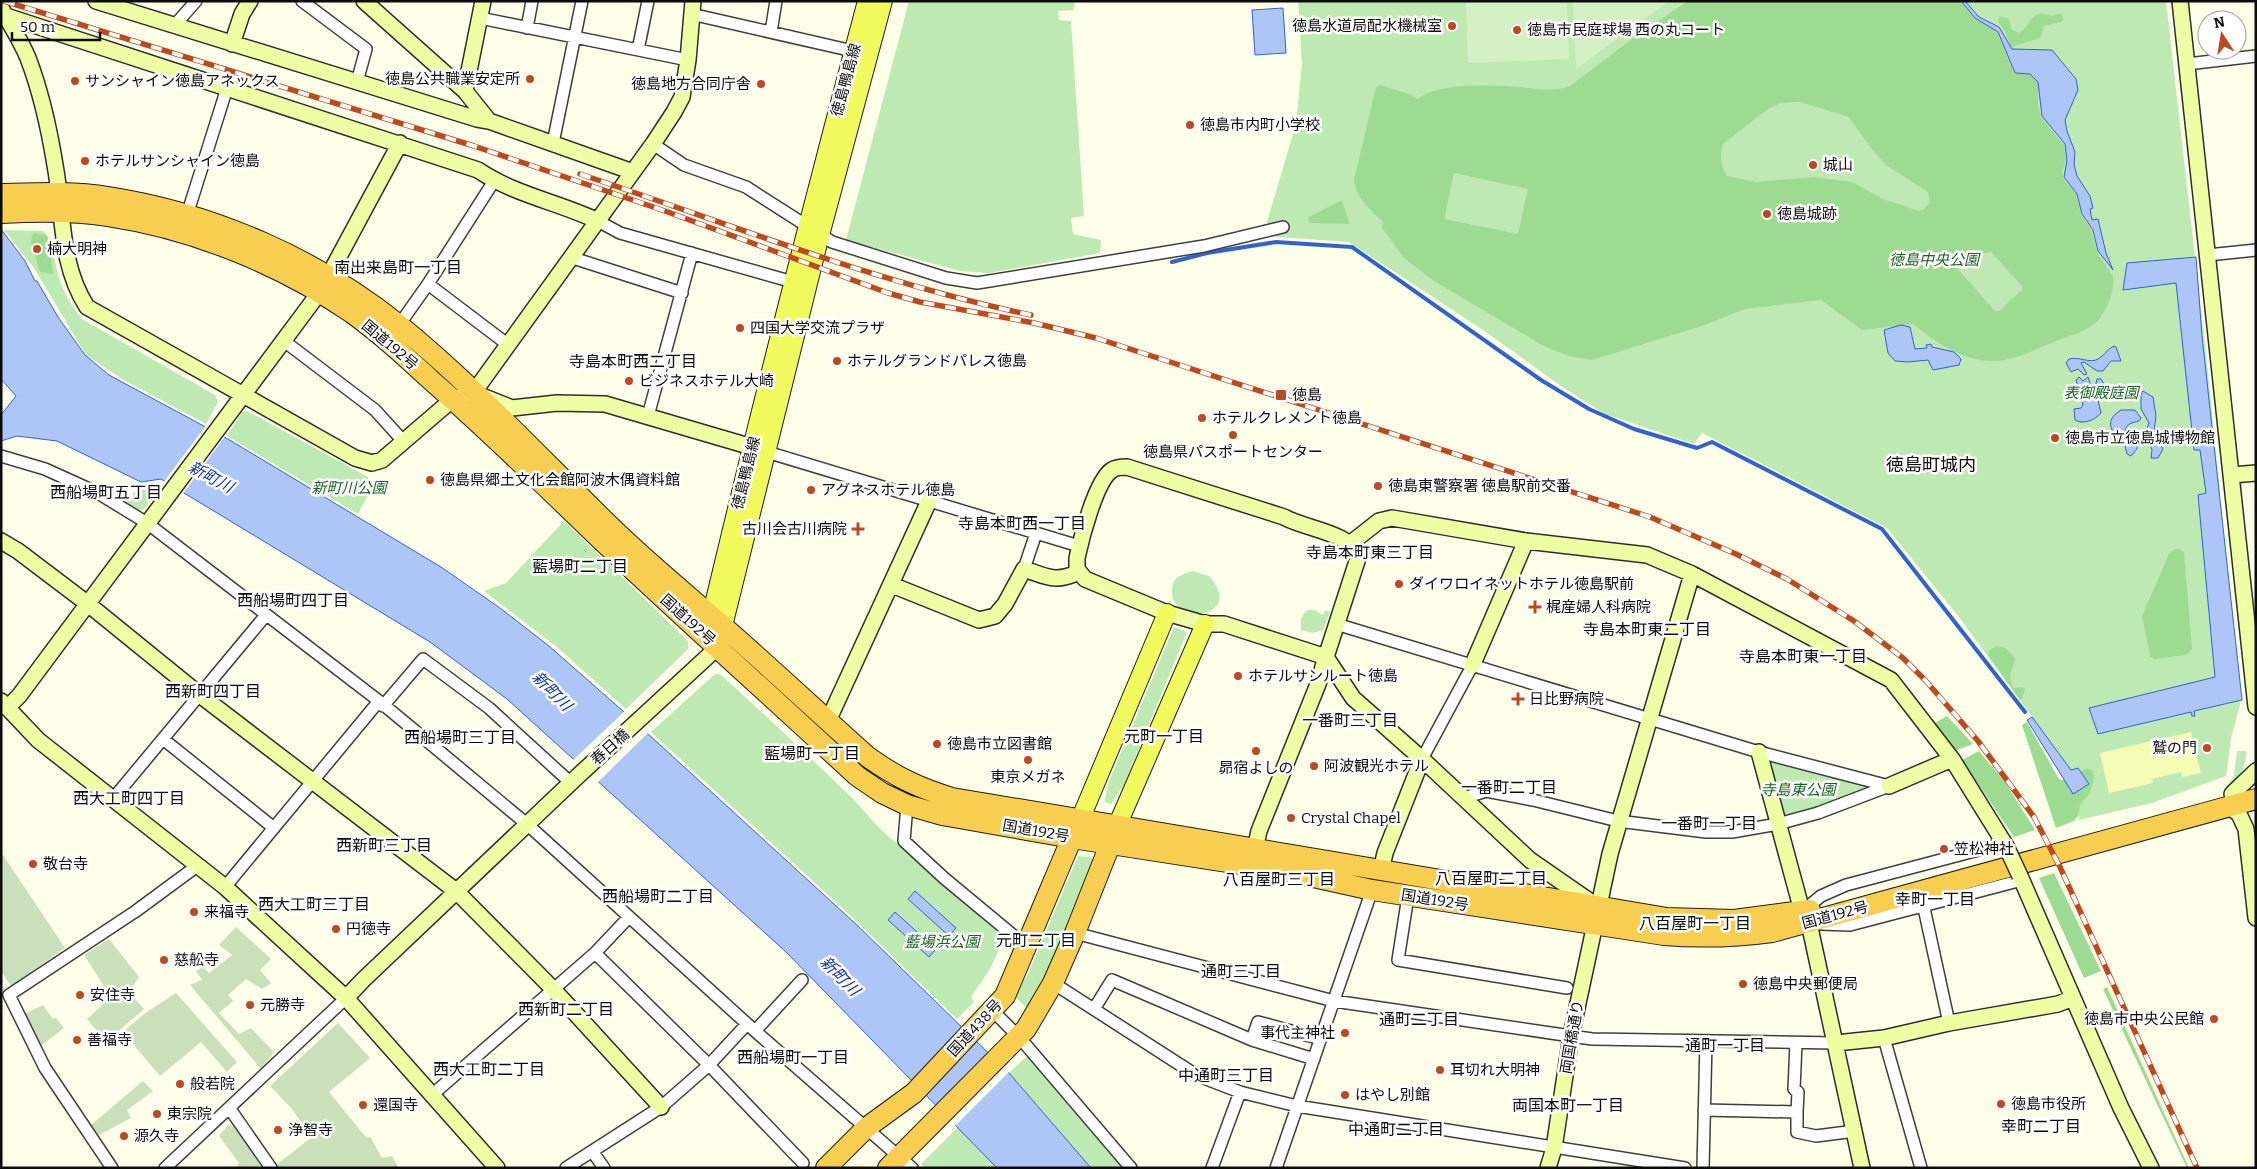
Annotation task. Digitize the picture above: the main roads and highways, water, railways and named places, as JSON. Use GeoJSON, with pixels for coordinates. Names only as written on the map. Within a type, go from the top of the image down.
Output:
{"type":"FeatureCollection","features":[{"type":"Feature","properties":{"kind":"highway","name":"国道192号"},"geometry":{"type":"LineString","coordinates":[[1,194],[59,203],[173,229],[217,244],[283,274],[324,285],[453,399],[639,575],[857,776],[882,793],[907,805],[942,815],[1255,849],[1381,871],[1700,938],[1754,934],[1841,903],[2230,800],[2256,787]]}},
{"type":"Feature","properties":{"kind":"highway","name":"国道192号"},"geometry":{"type":"LineString","coordinates":[[1,213],[107,196],[187,215],[255,239],[324,285],[399,325],[474,392],[614,530],[868,757],[894,776],[923,789],[952,798],[1076,829]]}},
{"type":"Feature","properties":{"kind":"highway","name":"国道192号"},"geometry":{"type":"LineString","coordinates":[[2230,800],[2256,800]]}},
{"type":"Feature","properties":{"kind":"highway","name":"国道438号"},"geometry":{"type":"LineString","coordinates":[[826,1168],[866,1128],[914,1093],[1005,996],[1076,829]]}},
{"type":"Feature","properties":{"kind":"highway","name":"国道192号"},"geometry":{"type":"LineString","coordinates":[[1114,834],[1372,890],[1408,896],[1597,916]]}},
{"type":"Feature","properties":{"kind":"highway"},"geometry":{"type":"LineString","coordinates":[[900,1164],[935,1122],[1013,1045],[1053,982],[1075,933],[1114,834]]}},
{"type":"Feature","properties":{"kind":"main road","name":"徳島鴨島線"},"geometry":{"type":"LineString","coordinates":[[760,450],[779,396],[813,230],[866,1]]}},
{"type":"Feature","properties":{"kind":"main road","name":"徳島鴨島線"},"geometry":{"type":"LineString","coordinates":[[718,647],[716,622],[760,450],[793,282],[813,230],[883,1]]}},
{"type":"Feature","properties":{"kind":"main road"},"geometry":{"type":"LineString","coordinates":[[1076,829],[1167,613]]}},
{"type":"Feature","properties":{"kind":"main road"},"geometry":{"type":"LineString","coordinates":[[1114,834],[1205,624]]}},
{"type":"Feature","properties":{"kind":"water"},"geometry":{"type":"Polygon","coordinates":[[[1961,1],[1965,1],[1979,17],[1999,27],[2012,49],[2052,50],[2076,79],[2078,90],[2065,120],[2067,131],[2075,152],[2074,164],[2077,176],[2090,196],[2093,208],[2090,209],[2092,220],[2098,219],[2106,253],[2113,270],[2098,251],[2093,230],[2082,214],[2077,194],[2064,177],[2067,160],[2065,144],[2042,116],[2038,82],[2030,74],[2015,73],[1998,32],[1975,18],[1961,1]]]}},
{"type":"Feature","properties":{"kind":"water"},"geometry":{"type":"Polygon","coordinates":[[[1283,8],[1286,53],[1255,55],[1252,10],[1283,8]]]}},
{"type":"Feature","properties":{"kind":"water","name":"新町川"},"geometry":{"type":"Polygon","coordinates":[[[1,229],[25,261],[35,281],[37,281],[58,317],[85,355],[109,375],[228,439],[441,567],[500,608],[549,646],[623,711],[858,926],[1009,1073],[1091,1168],[997,1168],[786,952],[507,699],[430,642],[161,479],[141,482],[57,441],[17,436],[1,441],[1,415],[16,396],[1,379],[1,229]]]}},
{"type":"Feature","properties":{"kind":"water"},"geometry":{"type":"Polygon","coordinates":[[[2196,257],[2202,336],[2242,700],[2194,711],[2195,716],[2192,716],[2191,712],[2098,734],[2089,708],[2215,677],[2198,495],[2206,493],[2200,450],[2194,450],[2176,283],[2123,290],[2127,263],[2196,257]]]}},
{"type":"Feature","properties":{"kind":"water"},"geometry":{"type":"Polygon","coordinates":[[[1901,325],[1910,327],[1915,349],[1927,348],[1926,345],[1931,344],[1932,347],[1954,352],[1961,359],[1959,365],[1933,370],[1928,360],[1895,361],[1888,353],[1884,330],[1901,325]]]}},
{"type":"Feature","properties":{"kind":"water"},"geometry":{"type":"Polygon","coordinates":[[[2114,346],[2121,361],[2111,361],[2103,371],[2097,371],[2084,362],[2081,363],[2087,374],[2084,375],[2078,369],[2071,372],[2066,363],[2069,359],[2073,358],[2095,360],[2114,346]]]}},
{"type":"Feature","properties":{"kind":"water"},"geometry":{"type":"Polygon","coordinates":[[[2079,377],[2083,381],[2088,377],[2092,390],[2095,388],[2097,379],[2101,379],[2104,384],[2097,396],[2101,413],[2096,418],[2082,422],[2075,420],[2074,409],[2081,408],[2083,405],[2076,380],[2079,377]]]}},
{"type":"Feature","properties":{"kind":"water"},"geometry":{"type":"Polygon","coordinates":[[[2143,391],[2153,397],[2156,416],[2154,431],[2163,449],[2158,458],[2151,458],[2152,450],[2150,444],[2141,444],[2149,423],[2141,409],[2141,394],[2143,391]]]}},
{"type":"Feature","properties":{"kind":"water"},"geometry":{"type":"Polygon","coordinates":[[[2121,410],[2135,410],[2141,418],[2139,421],[2128,425],[2125,431],[2128,435],[2137,433],[2138,435],[2137,449],[2131,456],[2127,454],[2124,442],[2111,427],[2112,418],[2121,410]]]}},
{"type":"Feature","properties":{"kind":"water"},"geometry":{"type":"Polygon","coordinates":[[[2032,717],[2071,770],[2078,768],[2089,784],[2073,794],[2027,720],[2032,717]]]}},
{"type":"Feature","properties":{"kind":"water"},"geometry":{"type":"Polygon","coordinates":[[[915,891],[956,928],[949,936],[908,899],[915,891]]]}},
{"type":"Feature","properties":{"kind":"water"},"geometry":{"type":"Polygon","coordinates":[[[895,912],[936,949],[929,957],[888,920],[895,912]]]}},
{"type":"Feature","properties":{"kind":"waterway"},"geometry":{"type":"LineString","coordinates":[[1172,262],[1207,253],[1276,242],[1352,247],[1541,380],[1589,409],[1634,429],[1697,448],[1712,442],[1882,529],[2025,712]]}},
{"type":"Feature","properties":{"kind":"railway"},"geometry":{"type":"LineString","coordinates":[[4,1],[474,146],[665,211],[888,293],[920,302],[1034,323],[1096,338],[1650,517],[1736,554],[1787,579],[1854,621],[1903,658],[1925,680],[1978,741],[2034,817],[2060,867],[2197,1168]]}},
{"type":"Feature","properties":{"kind":"railway"},"geometry":{"type":"LineString","coordinates":[[580,174],[860,270],[973,302],[1031,315]]}},
{"type":"Feature","properties":{"kind":"place","name":"徳島水道局配水機械室"},"geometry":{"type":"Point","coordinates":[1452,26]}},
{"type":"Feature","properties":{"kind":"place","name":"徳島市民庭球場 西の丸コート"},"geometry":{"type":"Point","coordinates":[1517,30]}},
{"type":"Feature","properties":{"kind":"place","name":"徳島公共職業安定所"},"geometry":{"type":"Point","coordinates":[530,79]}},
{"type":"Feature","properties":{"kind":"place","name":"サンシャイン徳島アネックス"},"geometry":{"type":"Point","coordinates":[75,81]}},
{"type":"Feature","properties":{"kind":"place","name":"徳島地方合同庁舎"},"geometry":{"type":"Point","coordinates":[761,84]}},
{"type":"Feature","properties":{"kind":"place","name":"徳島市内町小学校"},"geometry":{"type":"Point","coordinates":[1190,125]}},
{"type":"Feature","properties":{"kind":"place","name":"ホテルサンシャイン徳島"},"geometry":{"type":"Point","coordinates":[85,161]}},
{"type":"Feature","properties":{"kind":"place","name":"城山"},"geometry":{"type":"Point","coordinates":[1813,165]}},
{"type":"Feature","properties":{"kind":"place","name":"徳島城跡"},"geometry":{"type":"Point","coordinates":[1767,214]}},
{"type":"Feature","properties":{"kind":"place","name":"楠大明神"},"geometry":{"type":"Point","coordinates":[37,249]}},
{"type":"Feature","properties":{"kind":"place","name":"四国大学交流プラザ"},"geometry":{"type":"Point","coordinates":[740,328]}},
{"type":"Feature","properties":{"kind":"place","name":"ホテルグランドパレス徳島"},"geometry":{"type":"Point","coordinates":[837,361]}},
{"type":"Feature","properties":{"kind":"place","name":"ビジネスホテル大崎"},"geometry":{"type":"Point","coordinates":[629,381]}},
{"type":"Feature","properties":{"kind":"place","name":"徳島"},"geometry":{"type":"Point","coordinates":[1281,395]}},
{"type":"Feature","properties":{"kind":"place","name":"ホテルクレメント徳島"},"geometry":{"type":"Point","coordinates":[1202,418]}},
{"type":"Feature","properties":{"kind":"place","name":"徳島県パスポートセンター"},"geometry":{"type":"Point","coordinates":[1233,435]}},
{"type":"Feature","properties":{"kind":"place","name":"徳島市立徳島城博物館"},"geometry":{"type":"Point","coordinates":[2055,438]}},
{"type":"Feature","properties":{"kind":"place","name":"徳島県郷土文化会館阿波木偶資料館"},"geometry":{"type":"Point","coordinates":[430,480]}},
{"type":"Feature","properties":{"kind":"place","name":"徳島東警察署 徳島駅前交番"},"geometry":{"type":"Point","coordinates":[1378,486]}},
{"type":"Feature","properties":{"kind":"place","name":"アグネスホテル徳島"},"geometry":{"type":"Point","coordinates":[811,490]}},
{"type":"Feature","properties":{"kind":"place","name":"古川会古川病院"},"geometry":{"type":"Point","coordinates":[858,529]}},
{"type":"Feature","properties":{"kind":"place","name":"ダイワロイネットホテル徳島駅前"},"geometry":{"type":"Point","coordinates":[1399,584]}},
{"type":"Feature","properties":{"kind":"place","name":"梶産婦人科病院"},"geometry":{"type":"Point","coordinates":[1535,607]}},
{"type":"Feature","properties":{"kind":"place","name":"ホテルサンルート徳島"},"geometry":{"type":"Point","coordinates":[1238,676]}},
{"type":"Feature","properties":{"kind":"place","name":"日比野病院"},"geometry":{"type":"Point","coordinates":[1518,699]}},
{"type":"Feature","properties":{"kind":"place","name":"徳島市立図書館"},"geometry":{"type":"Point","coordinates":[937,744]}},
{"type":"Feature","properties":{"kind":"place","name":"鷲の門"},"geometry":{"type":"Point","coordinates":[2207,748]}},
{"type":"Feature","properties":{"kind":"place","name":"昴宿よしの"},"geometry":{"type":"Point","coordinates":[1256,751]}},
{"type":"Feature","properties":{"kind":"place","name":"東京メガネ"},"geometry":{"type":"Point","coordinates":[1028,760]}},
{"type":"Feature","properties":{"kind":"place","name":"阿波観光ホテル"},"geometry":{"type":"Point","coordinates":[1314,766]}},
{"type":"Feature","properties":{"kind":"place","name":"Crystal Chapel"},"geometry":{"type":"Point","coordinates":[1291,818]}},
{"type":"Feature","properties":{"kind":"place","name":"笠松神社"},"geometry":{"type":"Point","coordinates":[1944,849]}},
{"type":"Feature","properties":{"kind":"place","name":"敬台寺"},"geometry":{"type":"Point","coordinates":[33,864]}},
{"type":"Feature","properties":{"kind":"place","name":"来福寺"},"geometry":{"type":"Point","coordinates":[194,912]}},
{"type":"Feature","properties":{"kind":"place","name":"円徳寺"},"geometry":{"type":"Point","coordinates":[336,929]}},
{"type":"Feature","properties":{"kind":"place","name":"慈舩寺"},"geometry":{"type":"Point","coordinates":[164,960]}},
{"type":"Feature","properties":{"kind":"place","name":"徳島中央郵便局"},"geometry":{"type":"Point","coordinates":[1743,984]}},
{"type":"Feature","properties":{"kind":"place","name":"安住寺"},"geometry":{"type":"Point","coordinates":[80,995]}},
{"type":"Feature","properties":{"kind":"place","name":"元勝寺"},"geometry":{"type":"Point","coordinates":[250,1005]}},
{"type":"Feature","properties":{"kind":"place","name":"徳島市中央公民館"},"geometry":{"type":"Point","coordinates":[2214,1019]}},
{"type":"Feature","properties":{"kind":"place","name":"事代主神社"},"geometry":{"type":"Point","coordinates":[1345,1033]}},
{"type":"Feature","properties":{"kind":"place","name":"善福寺"},"geometry":{"type":"Point","coordinates":[77,1040]}},
{"type":"Feature","properties":{"kind":"place","name":"耳切れ大明神"},"geometry":{"type":"Point","coordinates":[1440,1070]}},
{"type":"Feature","properties":{"kind":"place","name":"般若院"},"geometry":{"type":"Point","coordinates":[180,1084]}},
{"type":"Feature","properties":{"kind":"place","name":"はやし別館"},"geometry":{"type":"Point","coordinates":[1345,1095]}},
{"type":"Feature","properties":{"kind":"place","name":"徳島市役所"},"geometry":{"type":"Point","coordinates":[2001,1104]}},
{"type":"Feature","properties":{"kind":"place","name":"還国寺"},"geometry":{"type":"Point","coordinates":[363,1105]}},
{"type":"Feature","properties":{"kind":"place","name":"東宗院"},"geometry":{"type":"Point","coordinates":[157,1114]}},
{"type":"Feature","properties":{"kind":"place","name":"浄智寺"},"geometry":{"type":"Point","coordinates":[278,1130]}},
{"type":"Feature","properties":{"kind":"place","name":"源久寺"},"geometry":{"type":"Point","coordinates":[124,1136]}},
{"type":"Feature","properties":{"kind":"district","name":"南出来島町一丁目"},"geometry":{"type":"Point","coordinates":[398,267]}},
{"type":"Feature","properties":{"kind":"district","name":"寺島本町西二丁目"},"geometry":{"type":"Point","coordinates":[633,361]}},
{"type":"Feature","properties":{"kind":"district","name":"徳島町城内"},"geometry":{"type":"Point","coordinates":[1931,465]}},
{"type":"Feature","properties":{"kind":"district","name":"西船場町五丁目"},"geometry":{"type":"Point","coordinates":[106,492]}},
{"type":"Feature","properties":{"kind":"district","name":"寺島本町西一丁目"},"geometry":{"type":"Point","coordinates":[1022,523]}},
{"type":"Feature","properties":{"kind":"district","name":"寺島本町東三丁目"},"geometry":{"type":"Point","coordinates":[1370,552]}},
{"type":"Feature","properties":{"kind":"district","name":"藍場町二丁目"},"geometry":{"type":"Point","coordinates":[580,566]}},
{"type":"Feature","properties":{"kind":"district","name":"西船場町四丁目"},"geometry":{"type":"Point","coordinates":[293,600]}},
{"type":"Feature","properties":{"kind":"district","name":"寺島本町東二丁目"},"geometry":{"type":"Point","coordinates":[1647,629]}},
{"type":"Feature","properties":{"kind":"district","name":"寺島本町東一丁目"},"geometry":{"type":"Point","coordinates":[1803,656]}},
{"type":"Feature","properties":{"kind":"district","name":"西新町四丁目"},"geometry":{"type":"Point","coordinates":[213,691]}},
{"type":"Feature","properties":{"kind":"district","name":"一番町三丁目"},"geometry":{"type":"Point","coordinates":[1350,720]}},
{"type":"Feature","properties":{"kind":"district","name":"元町一丁目"},"geometry":{"type":"Point","coordinates":[1164,736]}},
{"type":"Feature","properties":{"kind":"district","name":"西船場町三丁目"},"geometry":{"type":"Point","coordinates":[460,737]}},
{"type":"Feature","properties":{"kind":"district","name":"藍場町一丁目"},"geometry":{"type":"Point","coordinates":[812,753]}},
{"type":"Feature","properties":{"kind":"district","name":"一番町二丁目"},"geometry":{"type":"Point","coordinates":[1509,787]}},
{"type":"Feature","properties":{"kind":"district","name":"西大工町四丁目"},"geometry":{"type":"Point","coordinates":[129,798]}},
{"type":"Feature","properties":{"kind":"district","name":"一番町一丁目"},"geometry":{"type":"Point","coordinates":[1709,823]}},
{"type":"Feature","properties":{"kind":"district","name":"西新町三丁目"},"geometry":{"type":"Point","coordinates":[384,845]}},
{"type":"Feature","properties":{"kind":"district","name":"八百屋町二丁目"},"geometry":{"type":"Point","coordinates":[1491,878]}},
{"type":"Feature","properties":{"kind":"district","name":"八百屋町三丁目"},"geometry":{"type":"Point","coordinates":[1279,879]}},
{"type":"Feature","properties":{"kind":"district","name":"西船場町二丁目"},"geometry":{"type":"Point","coordinates":[658,896]}},
{"type":"Feature","properties":{"kind":"district","name":"幸町一丁目"},"geometry":{"type":"Point","coordinates":[1935,899]}},
{"type":"Feature","properties":{"kind":"district","name":"西大工町三丁目"},"geometry":{"type":"Point","coordinates":[314,904]}},
{"type":"Feature","properties":{"kind":"district","name":"八百屋町一丁目"},"geometry":{"type":"Point","coordinates":[1695,923]}},
{"type":"Feature","properties":{"kind":"district","name":"元町二丁目"},"geometry":{"type":"Point","coordinates":[1036,940]}},
{"type":"Feature","properties":{"kind":"district","name":"通町三丁目"},"geometry":{"type":"Point","coordinates":[1241,971]}},
{"type":"Feature","properties":{"kind":"district","name":"西新町二丁目"},"geometry":{"type":"Point","coordinates":[566,1009]}},
{"type":"Feature","properties":{"kind":"district","name":"通町二丁目"},"geometry":{"type":"Point","coordinates":[1419,1019]}},
{"type":"Feature","properties":{"kind":"district","name":"通町一丁目"},"geometry":{"type":"Point","coordinates":[1725,1045]}},
{"type":"Feature","properties":{"kind":"district","name":"西船場町一丁目"},"geometry":{"type":"Point","coordinates":[793,1057]}},
{"type":"Feature","properties":{"kind":"district","name":"西大工町二丁目"},"geometry":{"type":"Point","coordinates":[489,1069]}},
{"type":"Feature","properties":{"kind":"district","name":"中通町三丁目"},"geometry":{"type":"Point","coordinates":[1226,1075]}},
{"type":"Feature","properties":{"kind":"district","name":"両国本町一丁目"},"geometry":{"type":"Point","coordinates":[1568,1105]}},
{"type":"Feature","properties":{"kind":"district","name":"幸町二丁目"},"geometry":{"type":"Point","coordinates":[2041,1126]}},
{"type":"Feature","properties":{"kind":"district","name":"中通町二丁目"},"geometry":{"type":"Point","coordinates":[1396,1129]}},
{"type":"Feature","properties":{"kind":"park label","name":"徳島中央公園"},"geometry":{"type":"Point","coordinates":[1934,260]}},
{"type":"Feature","properties":{"kind":"park label","name":"表御殿庭園"},"geometry":{"type":"Point","coordinates":[2101,393]}},
{"type":"Feature","properties":{"kind":"park label","name":"新町川公園"},"geometry":{"type":"Point","coordinates":[349,488]}},
{"type":"Feature","properties":{"kind":"park label","name":"寺島東公園"},"geometry":{"type":"Point","coordinates":[1798,790]}},
{"type":"Feature","properties":{"kind":"park label","name":"藍場浜公園"},"geometry":{"type":"Point","coordinates":[942,942]}}]}
